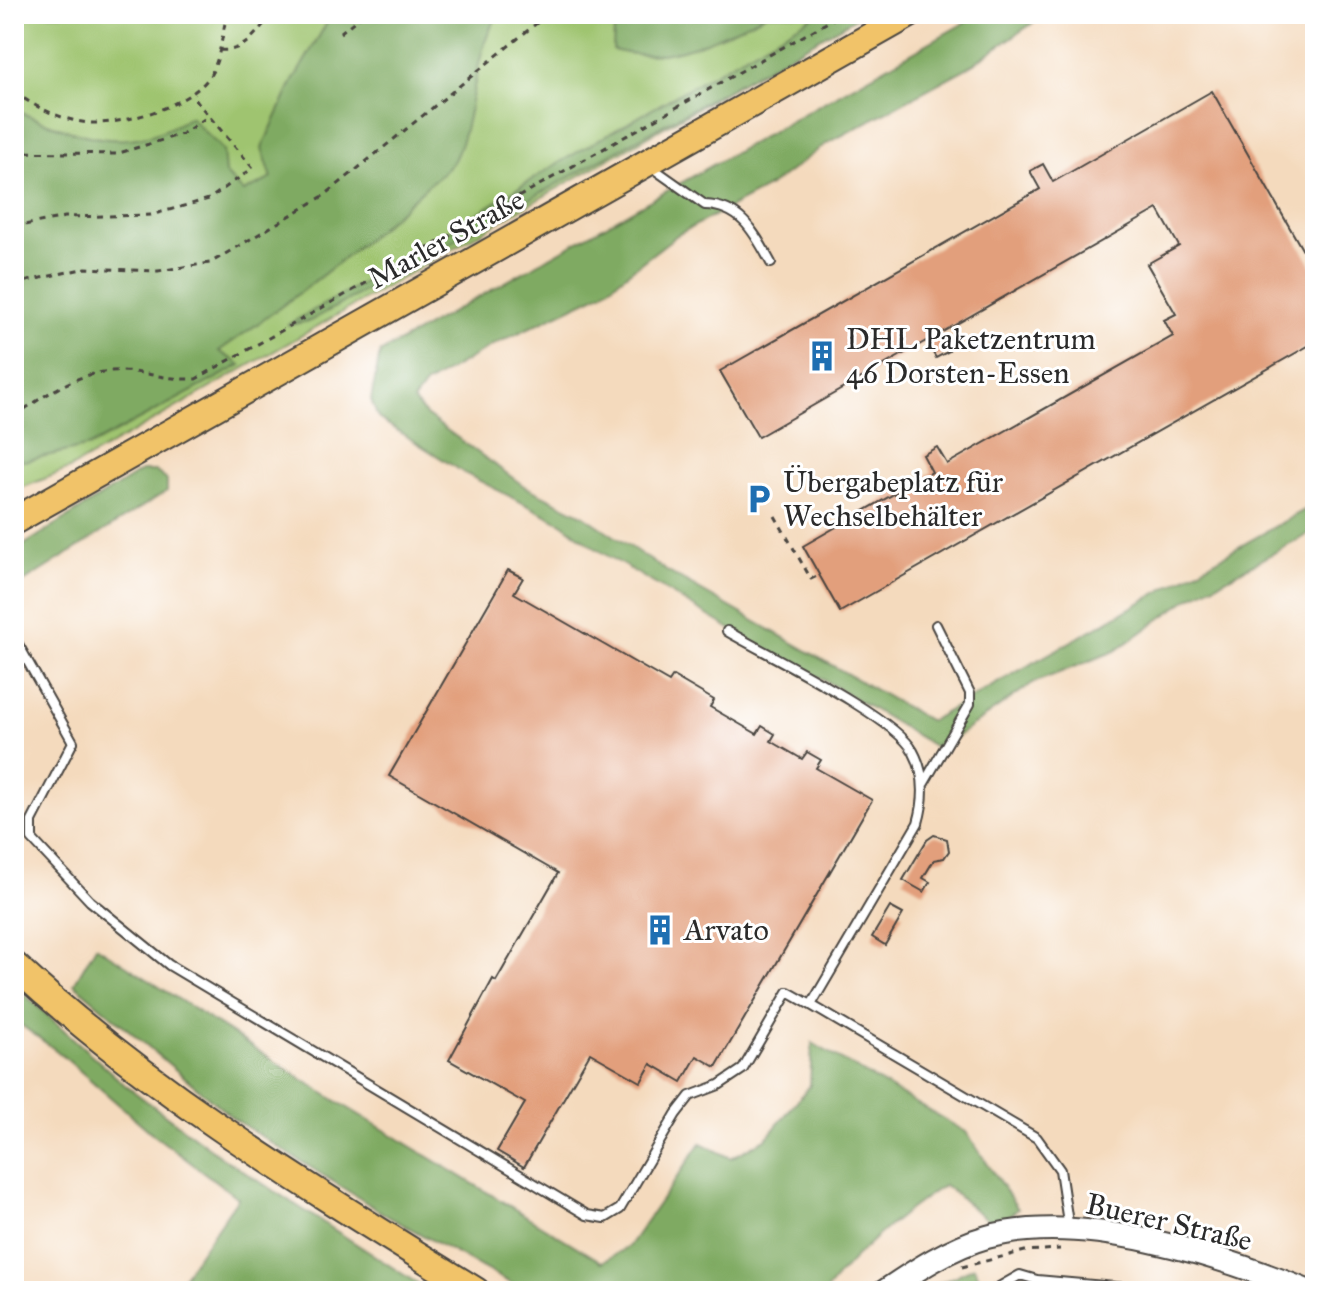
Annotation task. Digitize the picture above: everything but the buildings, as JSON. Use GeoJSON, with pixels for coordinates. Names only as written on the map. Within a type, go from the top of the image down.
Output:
{"type":"FeatureCollection","features":[{"type":"Feature","properties":{"kind":"main road","name":"Marler Straße"},"geometry":{"type":"LineString","coordinates":[[14,521],[910,14]]}},
{"type":"Feature","properties":{"kind":"main road"},"geometry":{"type":"LineString","coordinates":[[14,508],[56,496]]}},
{"type":"Feature","properties":{"kind":"main road"},"geometry":{"type":"LineString","coordinates":[[14,965],[138,1072],[235,1141],[476,1291]]}},
{"type":"Feature","properties":{"kind":"street","name":"Buerer Straße"},"geometry":{"type":"LineString","coordinates":[[885,1291],[937,1259],[986,1238],[1066,1239],[1185,1252],[1307,1291]]}},
{"type":"Feature","properties":{"kind":"lane"},"geometry":{"type":"LineString","coordinates":[[646,163],[664,179],[705,205],[715,205],[743,217],[771,263]]}},
{"type":"Feature","properties":{"kind":"lane"},"geometry":{"type":"LineString","coordinates":[[924,783],[970,704],[970,693],[936,625]]}},
{"type":"Feature","properties":{"kind":"lane"},"geometry":{"type":"LineString","coordinates":[[727,631],[892,727],[913,751],[924,783],[924,800],[918,823],[811,1005]]}},
{"type":"Feature","properties":{"kind":"lane"},"geometry":{"type":"LineString","coordinates":[[14,637],[73,742],[32,821],[32,839],[90,901],[169,965],[587,1215],[605,1218],[620,1209],[676,1114],[690,1096],[719,1085],[743,1069],[788,992],[1037,1138],[1060,1170],[1066,1239]]}},
{"type":"Feature","properties":{"kind":"lane"},"geometry":{"type":"LineString","coordinates":[[992,1291],[1020,1275],[1037,1280],[1160,1291]]}},
{"type":"Feature","properties":{"kind":"path"},"geometry":{"type":"LineString","coordinates":[[14,92],[36,107],[84,123],[132,117],[192,96],[210,75],[227,14]]}},
{"type":"Feature","properties":{"kind":"path"},"geometry":{"type":"LineString","coordinates":[[219,50],[233,51],[250,40],[273,14]]}},
{"type":"Feature","properties":{"kind":"path"},"geometry":{"type":"LineString","coordinates":[[340,33],[363,14]]}},
{"type":"Feature","properties":{"kind":"path"},"geometry":{"type":"LineString","coordinates":[[14,284],[86,268],[158,271],[210,263],[325,195],[548,14]]}},
{"type":"Feature","properties":{"kind":"path"},"geometry":{"type":"LineString","coordinates":[[14,416],[67,382],[103,370],[174,380],[196,379],[842,14]]}},
{"type":"Feature","properties":{"kind":"path"},"geometry":{"type":"LineString","coordinates":[[14,227],[65,217],[151,215],[209,199],[253,168],[192,96]]}},
{"type":"Feature","properties":{"kind":"path"},"geometry":{"type":"LineString","coordinates":[[14,152],[116,154],[182,134],[209,116]]}},
{"type":"Feature","properties":{"kind":"path"},"geometry":{"type":"LineString","coordinates":[[775,516],[811,579],[819,575]]}},
{"type":"Feature","properties":{"kind":"path"},"geometry":{"type":"LineString","coordinates":[[958,1268],[1066,1239]]}},
{"type":"Feature","properties":{"kind":"green space"},"geometry":{"type":"Polygon","coordinates":[[[14,14],[861,14],[69,469],[14,491],[14,14]]]}},
{"type":"Feature","properties":{"kind":"green space"},"geometry":{"type":"Polygon","coordinates":[[[332,14],[500,14],[485,42],[467,123],[453,162],[351,252],[219,351],[241,365],[90,446],[24,461],[14,457],[14,110],[81,134],[123,139],[144,137],[190,117],[223,150],[225,173],[244,192],[272,178],[262,148],[293,81],[332,14]]]}},
{"type":"Feature","properties":{"kind":"green space"},"geometry":{"type":"Polygon","coordinates":[[[623,14],[767,14],[692,47],[674,52],[634,54],[613,50],[614,29],[623,14]]]}},
{"type":"Feature","properties":{"kind":"green space"},"geometry":{"type":"Polygon","coordinates":[[[817,14],[863,14],[310,321],[287,325],[396,264],[555,165],[817,14]]]}},
{"type":"Feature","properties":{"kind":"green space"},"geometry":{"type":"Polygon","coordinates":[[[980,14],[1046,14],[967,68],[826,144],[770,186],[677,235],[602,293],[491,346],[425,385],[413,401],[426,415],[524,486],[583,515],[665,570],[930,721],[1315,504],[1315,531],[1188,599],[1115,651],[1033,683],[939,749],[598,550],[562,523],[464,473],[378,418],[371,400],[380,353],[980,14]]]}},
{"type":"Feature","properties":{"kind":"green space"},"geometry":{"type":"Polygon","coordinates":[[[141,471],[155,471],[167,480],[167,491],[14,588],[14,554],[19,548],[141,471]]]}},
{"type":"Feature","properties":{"kind":"green space"},"geometry":{"type":"Polygon","coordinates":[[[96,946],[330,1097],[602,1262],[628,1247],[701,1143],[731,1158],[766,1139],[810,1085],[812,1043],[966,1132],[1018,1209],[995,1226],[944,1185],[880,1233],[826,1291],[525,1291],[389,1217],[234,1119],[74,984],[96,946]]]}},
{"type":"Feature","properties":{"kind":"green space"},"geometry":{"type":"Polygon","coordinates":[[[14,985],[125,1085],[223,1158],[429,1291],[173,1291],[238,1198],[154,1135],[57,1051],[14,1020],[14,985]]]}},
{"type":"Feature","properties":{"kind":"green space"},"geometry":{"type":"Polygon","coordinates":[[[974,1267],[980,1279],[951,1291],[924,1291],[974,1267]]]}},
{"type":"Feature","properties":{"kind":"place","name":"DHL Paketzentrum 46 Dorsten-Essen"},"geometry":{"type":"Point","coordinates":[822,356]}},
{"type":"Feature","properties":{"kind":"place","name":"Übergabeplatz für Wechselbehälter"},"geometry":{"type":"Point","coordinates":[759,499]}},
{"type":"Feature","properties":{"kind":"place","name":"Arvato"},"geometry":{"type":"Point","coordinates":[660,930]}}]}
